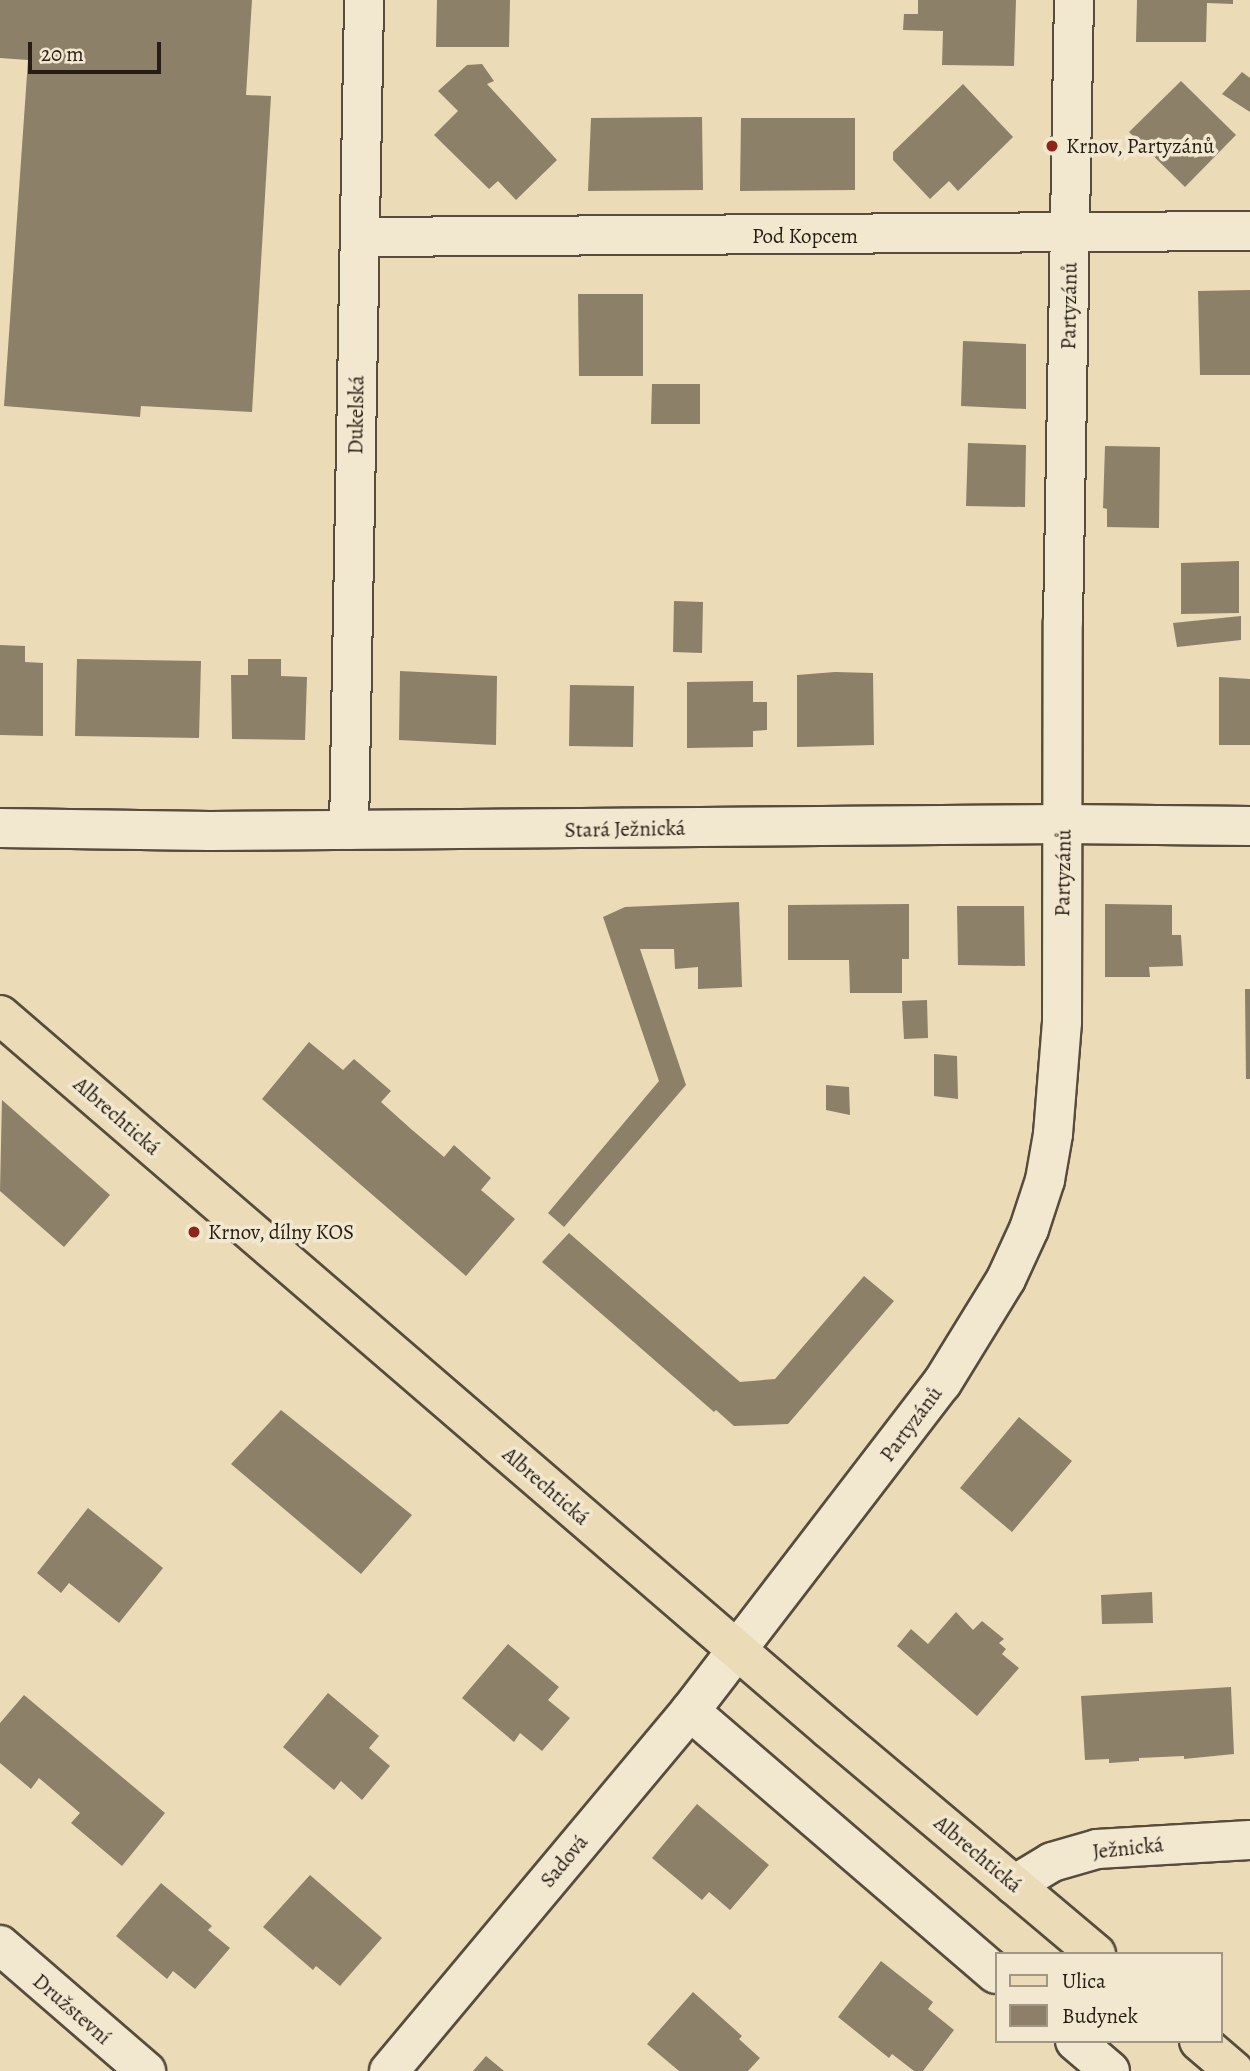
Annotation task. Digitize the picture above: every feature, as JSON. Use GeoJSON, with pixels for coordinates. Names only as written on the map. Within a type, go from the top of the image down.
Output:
{"type":"FeatureCollection","features":[{"type":"Feature","properties":{"kind":"main road","name":"Albrechtická"},"geometry":{"type":"LineString","coordinates":[[0,1015],[1094,1952]]}},
{"type":"Feature","properties":{"kind":"main road"},"geometry":{"type":"LineString","coordinates":[[1201,2043],[1234,2071]]}},
{"type":"Feature","properties":{"kind":"street","name":"Dukelská"},"geometry":{"type":"LineString","coordinates":[[349,830],[363,0]]}},
{"type":"Feature","properties":{"kind":"street","name":"Partyzánů"},"geometry":{"type":"LineString","coordinates":[[738,1650],[943,1383],[1006,1279],[1029,1229],[1045,1180],[1059,1075],[1064,824],[1063,621],[1074,0]]}},
{"type":"Feature","properties":{"kind":"street","name":"Pod Kopcem"},"geometry":{"type":"LineString","coordinates":[[360,237],[1250,232]]}},
{"type":"Feature","properties":{"kind":"street","name":"Stará Ježnická"},"geometry":{"type":"LineString","coordinates":[[0,828],[349,830],[1064,824],[1250,826]]}},
{"type":"Feature","properties":{"kind":"street","name":"Sadová"},"geometry":{"type":"LineString","coordinates":[[389,2071],[738,1650]]}},
{"type":"Feature","properties":{"kind":"street"},"geometry":{"type":"LineString","coordinates":[[690,1711],[995,1972]]}},
{"type":"Feature","properties":{"kind":"street","name":"Ježnická"},"geometry":{"type":"LineString","coordinates":[[1014,1885],[1052,1862],[1097,1849],[1142,1844],[1250,1840]]}},
{"type":"Feature","properties":{"kind":"street","name":"Družstevní"},"geometry":{"type":"LineString","coordinates":[[0,1945],[146,2071]]}},
{"type":"Feature","properties":{"kind":"street"},"geometry":{"type":"LineString","coordinates":[[1077,2043],[1110,2071]]}},
{"type":"Feature","properties":{"kind":"building"},"geometry":{"type":"Polygon","coordinates":[[[0,0],[252,0],[246,95],[271,96],[252,412],[141,406],[140,417],[4,406],[28,60],[0,58],[0,0]]]}},
{"type":"Feature","properties":{"kind":"building"},"geometry":{"type":"Polygon","coordinates":[[[437,0],[510,0],[509,47],[436,47],[437,0]]]}},
{"type":"Feature","properties":{"kind":"building"},"geometry":{"type":"Polygon","coordinates":[[[918,0],[1016,0],[1014,66],[942,65],[943,31],[903,30],[904,14],[918,14],[918,0]]]}},
{"type":"Feature","properties":{"kind":"building"},"geometry":{"type":"Polygon","coordinates":[[[1137,0],[1233,0],[1233,4],[1207,3],[1206,42],[1136,42],[1137,0]]]}},
{"type":"Feature","properties":{"kind":"building"},"geometry":{"type":"Polygon","coordinates":[[[482,64],[494,81],[487,84],[557,160],[516,200],[498,181],[489,189],[434,135],[458,111],[438,91],[467,65],[482,64]]]}},
{"type":"Feature","properties":{"kind":"building"},"geometry":{"type":"Polygon","coordinates":[[[1242,72],[1250,78],[1250,112],[1222,94],[1242,72]]]}},
{"type":"Feature","properties":{"kind":"building"},"geometry":{"type":"Polygon","coordinates":[[[1181,81],[1236,135],[1185,187],[1129,132],[1181,81]]]}},
{"type":"Feature","properties":{"kind":"building"},"geometry":{"type":"Polygon","coordinates":[[[963,84],[1013,137],[958,191],[949,181],[930,199],[893,160],[893,152],[963,84]]]}},
{"type":"Feature","properties":{"kind":"building"},"geometry":{"type":"Polygon","coordinates":[[[702,117],[703,190],[588,191],[591,118],[702,117]]]}},
{"type":"Feature","properties":{"kind":"building"},"geometry":{"type":"Polygon","coordinates":[[[741,118],[855,118],[855,190],[740,191],[741,118]]]}},
{"type":"Feature","properties":{"kind":"building"},"geometry":{"type":"Polygon","coordinates":[[[1250,290],[1250,375],[1200,375],[1198,291],[1250,290]]]}},
{"type":"Feature","properties":{"kind":"building"},"geometry":{"type":"Polygon","coordinates":[[[578,294],[643,294],[643,376],[579,376],[578,294]]]}},
{"type":"Feature","properties":{"kind":"building"},"geometry":{"type":"Polygon","coordinates":[[[963,341],[1026,344],[1026,409],[961,406],[963,341]]]}},
{"type":"Feature","properties":{"kind":"building"},"geometry":{"type":"Polygon","coordinates":[[[652,384],[700,384],[700,424],[651,424],[652,384]]]}},
{"type":"Feature","properties":{"kind":"building"},"geometry":{"type":"Polygon","coordinates":[[[968,443],[1026,445],[1025,507],[966,506],[968,443]]]}},
{"type":"Feature","properties":{"kind":"building"},"geometry":{"type":"Polygon","coordinates":[[[1105,446],[1160,447],[1159,528],[1107,527],[1107,509],[1103,508],[1105,446]]]}},
{"type":"Feature","properties":{"kind":"building"},"geometry":{"type":"Polygon","coordinates":[[[1239,561],[1239,613],[1181,614],[1181,563],[1239,561]]]}},
{"type":"Feature","properties":{"kind":"building"},"geometry":{"type":"Polygon","coordinates":[[[674,601],[703,602],[702,653],[673,652],[674,601]]]}},
{"type":"Feature","properties":{"kind":"building"},"geometry":{"type":"Polygon","coordinates":[[[1241,616],[1241,640],[1177,647],[1173,623],[1241,616]]]}},
{"type":"Feature","properties":{"kind":"building"},"geometry":{"type":"Polygon","coordinates":[[[0,645],[25,646],[25,662],[43,663],[43,736],[0,735],[0,645]]]}},
{"type":"Feature","properties":{"kind":"building"},"geometry":{"type":"Polygon","coordinates":[[[77,659],[201,661],[199,738],[75,736],[77,659]]]}},
{"type":"Feature","properties":{"kind":"building"},"geometry":{"type":"Polygon","coordinates":[[[248,659],[281,659],[281,676],[307,677],[305,740],[232,739],[231,675],[248,675],[248,659]]]}},
{"type":"Feature","properties":{"kind":"building"},"geometry":{"type":"Polygon","coordinates":[[[400,671],[497,676],[496,745],[399,740],[400,671]]]}},
{"type":"Feature","properties":{"kind":"building"},"geometry":{"type":"Polygon","coordinates":[[[873,673],[874,745],[797,747],[797,675],[873,673]]]}},
{"type":"Feature","properties":{"kind":"building"},"geometry":{"type":"Polygon","coordinates":[[[1219,677],[1250,679],[1250,745],[1219,745],[1219,677]]]}},
{"type":"Feature","properties":{"kind":"building"},"geometry":{"type":"Polygon","coordinates":[[[753,681],[753,702],[767,702],[767,730],[753,731],[753,747],[687,748],[687,682],[753,681]]]}},
{"type":"Feature","properties":{"kind":"building"},"geometry":{"type":"Polygon","coordinates":[[[570,685],[634,686],[633,747],[569,746],[570,685]]]}},
{"type":"Feature","properties":{"kind":"building"},"geometry":{"type":"Polygon","coordinates":[[[739,902],[742,987],[698,989],[698,967],[675,969],[674,949],[640,949],[686,1085],[564,1227],[548,1213],[659,1081],[603,917],[625,907],[739,902]]]}},
{"type":"Feature","properties":{"kind":"building"},"geometry":{"type":"Polygon","coordinates":[[[909,904],[909,959],[902,959],[902,993],[850,993],[849,960],[788,960],[788,905],[909,904]]]}},
{"type":"Feature","properties":{"kind":"building"},"geometry":{"type":"Polygon","coordinates":[[[1105,904],[1172,905],[1172,935],[1181,935],[1183,966],[1149,967],[1150,977],[1105,977],[1105,904]]]}},
{"type":"Feature","properties":{"kind":"building"},"geometry":{"type":"Polygon","coordinates":[[[957,906],[1024,906],[1025,966],[958,965],[957,906]]]}},
{"type":"Feature","properties":{"kind":"building"},"geometry":{"type":"Polygon","coordinates":[[[1245,989],[1250,989],[1250,1079],[1246,1079],[1245,989]]]}},
{"type":"Feature","properties":{"kind":"building"},"geometry":{"type":"Polygon","coordinates":[[[927,1000],[928,1038],[904,1039],[902,1001],[927,1000]]]}},
{"type":"Feature","properties":{"kind":"building"},"geometry":{"type":"Polygon","coordinates":[[[309,1042],[343,1070],[354,1059],[391,1091],[381,1102],[411,1129],[444,1157],[454,1145],[491,1178],[481,1190],[515,1219],[466,1276],[262,1099],[309,1042]]]}},
{"type":"Feature","properties":{"kind":"building"},"geometry":{"type":"Polygon","coordinates":[[[934,1054],[957,1056],[958,1099],[934,1096],[934,1054]]]}},
{"type":"Feature","properties":{"kind":"building"},"geometry":{"type":"Polygon","coordinates":[[[826,1085],[849,1087],[850,1115],[826,1110],[826,1085]]]}},
{"type":"Feature","properties":{"kind":"building"},"geometry":{"type":"Polygon","coordinates":[[[2,1100],[110,1195],[64,1247],[0,1191],[2,1100]]]}},
{"type":"Feature","properties":{"kind":"building"},"geometry":{"type":"Polygon","coordinates":[[[569,1233],[740,1382],[775,1379],[864,1276],[894,1301],[788,1424],[734,1426],[716,1410],[714,1412],[542,1262],[569,1233]]]}},
{"type":"Feature","properties":{"kind":"building"},"geometry":{"type":"Polygon","coordinates":[[[281,1410],[412,1515],[361,1574],[231,1464],[281,1410]]]}},
{"type":"Feature","properties":{"kind":"building"},"geometry":{"type":"Polygon","coordinates":[[[1019,1417],[1072,1461],[1012,1532],[960,1488],[1019,1417]]]}},
{"type":"Feature","properties":{"kind":"building"},"geometry":{"type":"Polygon","coordinates":[[[88,1508],[163,1568],[119,1623],[69,1583],[61,1593],[37,1573],[88,1508]]]}},
{"type":"Feature","properties":{"kind":"building"},"geometry":{"type":"Polygon","coordinates":[[[1152,1592],[1153,1623],[1102,1624],[1101,1595],[1152,1592]]]}},
{"type":"Feature","properties":{"kind":"building"},"geometry":{"type":"Polygon","coordinates":[[[956,1612],[973,1630],[982,1621],[1004,1639],[999,1643],[1006,1649],[1002,1654],[1019,1668],[977,1716],[897,1646],[911,1629],[928,1644],[956,1612]]]}},
{"type":"Feature","properties":{"kind":"building"},"geometry":{"type":"Polygon","coordinates":[[[508,1644],[559,1687],[548,1700],[570,1718],[542,1751],[520,1733],[514,1742],[462,1698],[508,1644]]]}},
{"type":"Feature","properties":{"kind":"building"},"geometry":{"type":"Polygon","coordinates":[[[1231,1687],[1234,1754],[1184,1759],[1184,1756],[1139,1758],[1139,1761],[1109,1763],[1109,1759],[1085,1760],[1081,1696],[1231,1687]]]}},
{"type":"Feature","properties":{"kind":"building"},"geometry":{"type":"Polygon","coordinates":[[[328,1693],[379,1736],[369,1748],[390,1766],[362,1800],[341,1781],[334,1790],[283,1747],[328,1693]]]}},
{"type":"Feature","properties":{"kind":"building"},"geometry":{"type":"Polygon","coordinates":[[[24,1695],[165,1813],[122,1866],[71,1823],[80,1813],[39,1778],[31,1789],[0,1763],[0,1723],[24,1695]]]}},
{"type":"Feature","properties":{"kind":"building"},"geometry":{"type":"Polygon","coordinates":[[[697,1804],[769,1865],[730,1910],[709,1892],[702,1900],[652,1858],[697,1804]]]}},
{"type":"Feature","properties":{"kind":"building"},"geometry":{"type":"Polygon","coordinates":[[[310,1875],[382,1938],[340,1986],[316,1966],[313,1970],[263,1927],[310,1875]]]}},
{"type":"Feature","properties":{"kind":"building"},"geometry":{"type":"Polygon","coordinates":[[[161,1883],[212,1926],[208,1930],[230,1948],[195,1989],[173,1971],[167,1979],[116,1936],[161,1883]]]}},
{"type":"Feature","properties":{"kind":"building"},"geometry":{"type":"Polygon","coordinates":[[[881,1961],[933,2002],[928,2009],[954,2030],[923,2071],[914,2071],[892,2054],[889,2058],[838,2017],[881,1961]]]}},
{"type":"Feature","properties":{"kind":"building"},"geometry":{"type":"Polygon","coordinates":[[[693,1992],[742,2036],[739,2039],[760,2058],[748,2071],[679,2071],[647,2044],[693,1992]]]}},
{"type":"Feature","properties":{"kind":"building"},"geometry":{"type":"Polygon","coordinates":[[[486,2056],[504,2071],[473,2071],[486,2056]]]}},
{"type":"Feature","properties":{"kind":"place","name":"Krnov, Partyzánů"},"geometry":{"type":"Point","coordinates":[1052,146]}},
{"type":"Feature","properties":{"kind":"place","name":"Krnov, dílny KOS"},"geometry":{"type":"Point","coordinates":[194,1232]}}]}
